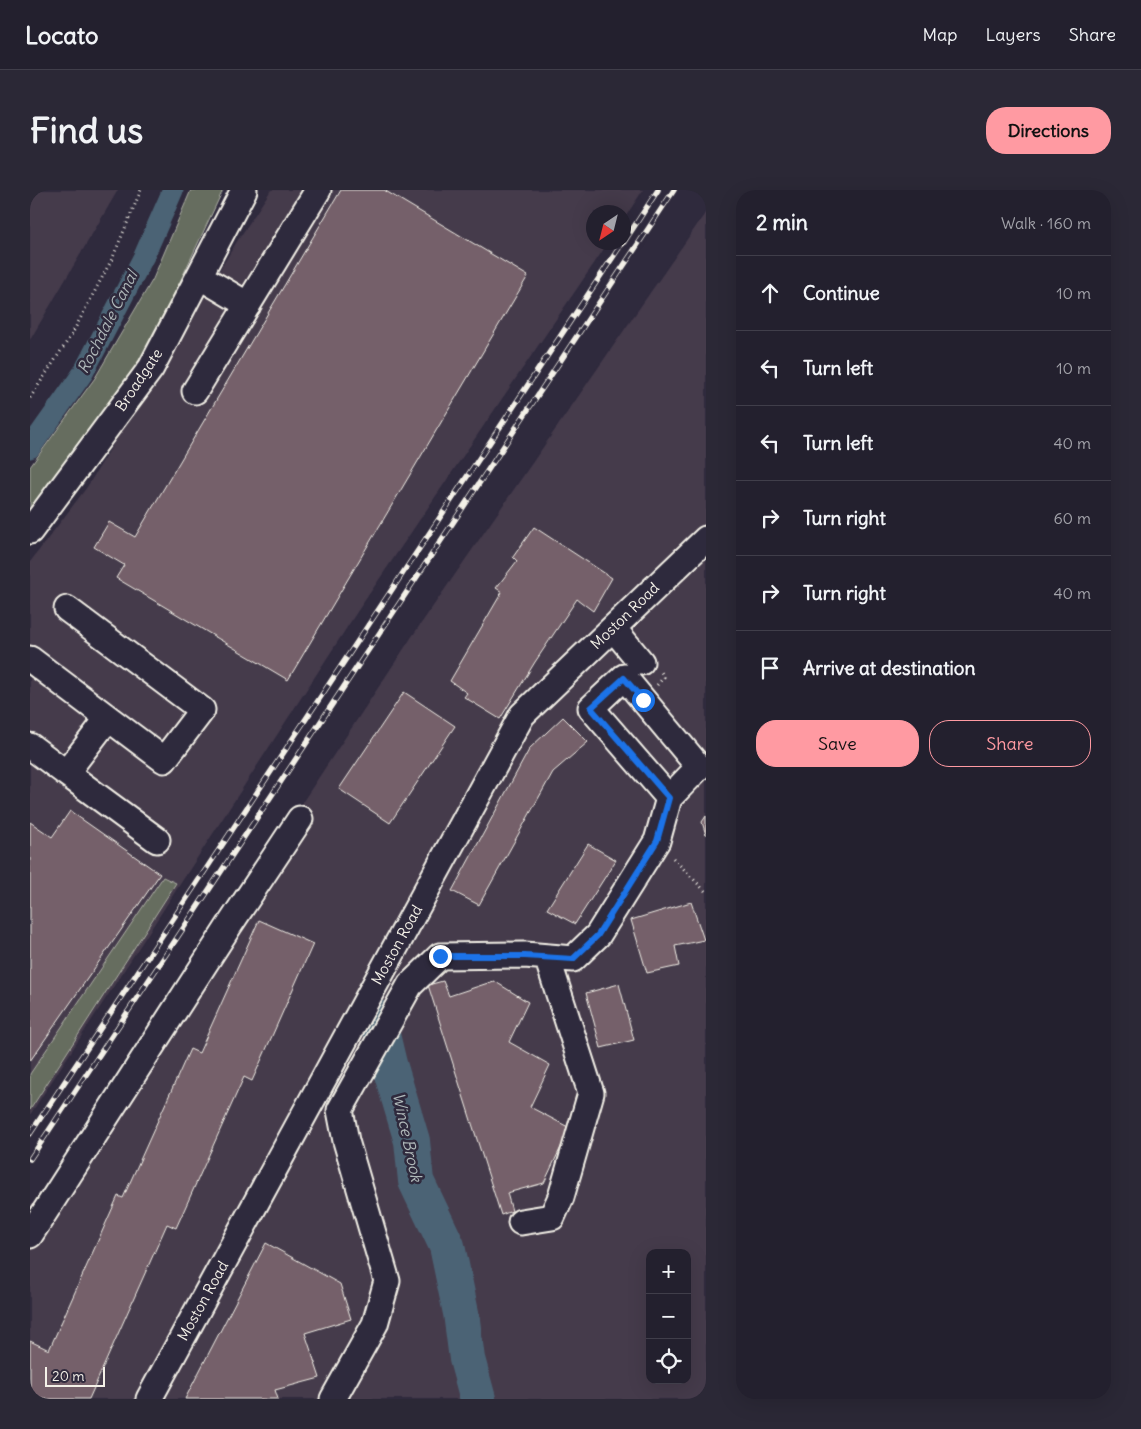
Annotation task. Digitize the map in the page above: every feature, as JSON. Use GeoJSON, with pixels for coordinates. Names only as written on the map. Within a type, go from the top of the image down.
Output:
{"type":"FeatureCollection","features":[{"type":"Feature","properties":{"kind":"street","name":"Broadgate"},"geometry":{"type":"LineString","coordinates":[[30,531],[151,368],[244,190]]}},
{"type":"Feature","properties":{"kind":"street"},"geometry":{"type":"LineString","coordinates":[[195,391],[318,190]]}},
{"type":"Feature","properties":{"kind":"street"},"geometry":{"type":"LineString","coordinates":[[199,276],[248,305]]}},
{"type":"Feature","properties":{"kind":"street","name":"Moston Road"},"geometry":{"type":"LineString","coordinates":[[149,1399],[522,715],[706,539]]}},
{"type":"Feature","properties":{"kind":"street"},"geometry":{"type":"LineString","coordinates":[[30,659],[164,760],[202,710],[67,609]]}},
{"type":"Feature","properties":{"kind":"street"},"geometry":{"type":"LineString","coordinates":[[613,628],[641,662]]}},
{"type":"Feature","properties":{"kind":"street"},"geometry":{"type":"LineString","coordinates":[[333,1399],[375,1324],[387,1281],[346,1141],[340,1110],[410,985],[440,956],[525,956],[573,959],[598,935],[657,841],[669,798],[699,767],[624,678],[591,708],[669,798]]}},
{"type":"Feature","properties":{"kind":"street"},"geometry":{"type":"LineString","coordinates":[[66,773],[108,718]]}},
{"type":"Feature","properties":{"kind":"street"},"geometry":{"type":"LineString","coordinates":[[30,746],[157,840]]}},
{"type":"Feature","properties":{"kind":"street"},"geometry":{"type":"LineString","coordinates":[[30,1235],[300,819]]}},
{"type":"Feature","properties":{"kind":"street"},"geometry":{"type":"LineString","coordinates":[[521,1222],[552,1217],[561,1197],[591,1093],[547,957]]}},
{"type":"Feature","properties":{"kind":"path"},"geometry":{"type":"LineString","coordinates":[[30,398],[72,334],[113,257],[141,190]]}},
{"type":"Feature","properties":{"kind":"path"},"geometry":{"type":"LineString","coordinates":[[657,841],[706,892]]}},
{"type":"Feature","properties":{"kind":"shaded area"},"geometry":{"type":"Polygon","coordinates":[[[30,190],[118,190],[30,340],[30,190]]]}},
{"type":"Feature","properties":{"kind":"shaded area"},"geometry":{"type":"Polygon","coordinates":[[[271,190],[643,190],[631,208],[631,205],[586,205],[586,250],[603,250],[357,612],[30,1115],[30,562],[87,487],[236,243],[271,190]]]}},
{"type":"Feature","properties":{"kind":"shaded area"},"geometry":{"type":"Polygon","coordinates":[[[706,212],[706,1399],[30,1399],[30,1207],[155,1025],[411,638],[706,212]]]}},
{"type":"Feature","properties":{"kind":"green space"},"geometry":{"type":"Polygon","coordinates":[[[191,190],[223,190],[177,288],[121,394],[30,517],[30,467],[95,378],[153,279],[191,190]]]}},
{"type":"Feature","properties":{"kind":"green space"},"geometry":{"type":"Polygon","coordinates":[[[163,877],[176,883],[30,1110],[30,1074],[163,877]]]}},
{"type":"Feature","properties":{"kind":"building"},"geometry":{"type":"Polygon","coordinates":[[[341,190],[384,190],[528,276],[288,680],[116,578],[124,565],[94,547],[109,522],[135,537],[341,190]]]}},
{"type":"Feature","properties":{"kind":"building"},"geometry":{"type":"Polygon","coordinates":[[[534,527],[612,578],[593,611],[577,599],[500,719],[464,697],[467,693],[450,681],[502,592],[496,588],[517,561],[513,557],[534,527]]]}},
{"type":"Feature","properties":{"kind":"building"},"geometry":{"type":"Polygon","coordinates":[[[404,692],[455,726],[390,823],[339,789],[404,692]]]}},
{"type":"Feature","properties":{"kind":"building"},"geometry":{"type":"Polygon","coordinates":[[[563,717],[588,742],[553,772],[479,905],[452,891],[530,748],[563,717]]]}},
{"type":"Feature","properties":{"kind":"building"},"geometry":{"type":"Polygon","coordinates":[[[70,811],[160,874],[30,1061],[30,822],[52,837],[70,811]]]}},
{"type":"Feature","properties":{"kind":"building"},"geometry":{"type":"Polygon","coordinates":[[[706,816],[706,835],[702,822],[706,816]]]}},
{"type":"Feature","properties":{"kind":"building"},"geometry":{"type":"Polygon","coordinates":[[[588,844],[616,860],[575,924],[547,909],[588,844]]]}},
{"type":"Feature","properties":{"kind":"building"},"geometry":{"type":"Polygon","coordinates":[[[691,902],[704,940],[675,946],[679,966],[647,973],[631,920],[691,902]]]}},
{"type":"Feature","properties":{"kind":"building"},"geometry":{"type":"Polygon","coordinates":[[[259,920],[313,944],[252,1081],[244,1077],[176,1228],[167,1224],[89,1399],[30,1399],[30,1341],[49,1350],[118,1196],[123,1198],[190,1049],[199,1053],[259,920]]]}},
{"type":"Feature","properties":{"kind":"building"},"geometry":{"type":"Polygon","coordinates":[[[443,981],[449,996],[494,981],[528,1002],[509,1042],[550,1065],[530,1107],[570,1128],[544,1183],[507,1193],[512,1211],[501,1215],[428,985],[443,981]]]}},
{"type":"Feature","properties":{"kind":"building"},"geometry":{"type":"Polygon","coordinates":[[[619,984],[634,1040],[601,1048],[586,993],[619,984]]]}},
{"type":"Feature","properties":{"kind":"building"},"geometry":{"type":"Polygon","coordinates":[[[266,1243],[340,1284],[351,1319],[305,1333],[320,1378],[275,1390],[278,1399],[185,1399],[266,1243]]]}},
{"type":"Feature","properties":{"kind":"waterway","name":"Rochdale Canal"},"geometry":{"type":"LineString","coordinates":[[30,448],[83,373],[144,256],[173,190]]}},
{"type":"Feature","properties":{"kind":"waterway","name":"Wince Brook"},"geometry":{"type":"LineString","coordinates":[[378,1018],[389,1064],[412,1141],[416,1181],[447,1246],[461,1313],[467,1359],[478,1399]]}},
{"type":"Feature","properties":{"kind":"railway"},"geometry":{"type":"LineString","coordinates":[[631,231],[658,190]]}},
{"type":"Feature","properties":{"kind":"railway"},"geometry":{"type":"LineString","coordinates":[[30,1159],[674,190]]}},
{"type":"Feature","properties":{"kind":"railway"},"geometry":{"type":"LineString","coordinates":[[30,1134],[618,250]]}},
{"type":"Feature","properties":{"kind":"route"},"geometry":{"type":"LineString","coordinates":[[440,956],[525,956],[573,959],[598,935],[657,841],[669,798],[591,708],[624,678],[643,700]]}}]}
